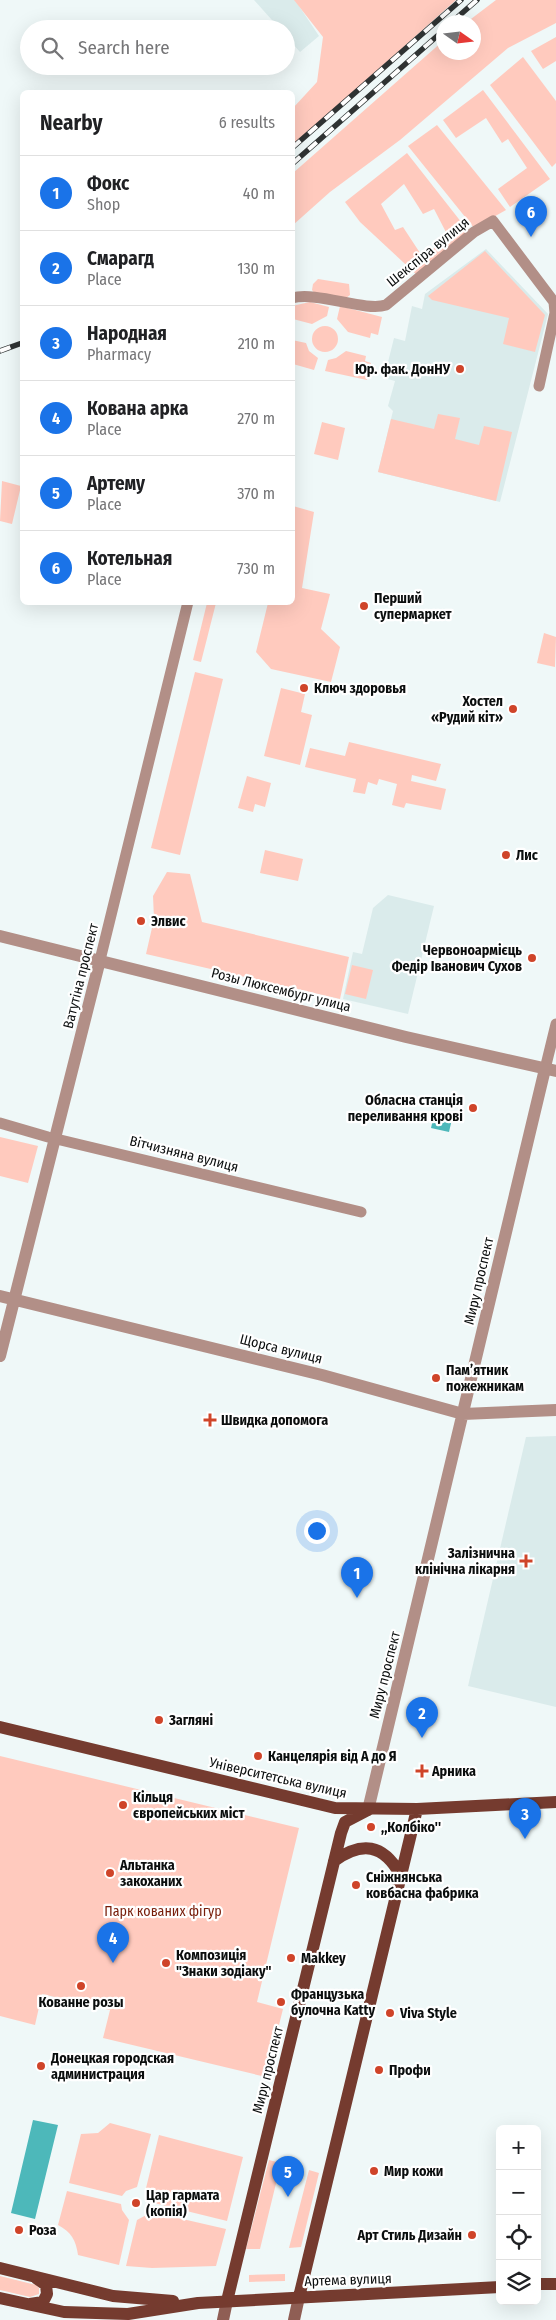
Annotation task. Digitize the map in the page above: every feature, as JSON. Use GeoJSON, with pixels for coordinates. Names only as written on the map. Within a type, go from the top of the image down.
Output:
{"type":"FeatureCollection","features":[{"type":"Feature","properties":{"kind":"main road","name":"Університетська вулиця"},"geometry":{"type":"LineString","coordinates":[[0,1727],[335,1808],[368,1810],[417,1809],[556,1802]]}},
{"type":"Feature","properties":{"kind":"main road"},"geometry":{"type":"LineString","coordinates":[[294,2320],[417,1809]]}},
{"type":"Feature","properties":{"kind":"main road","name":"Миру проспект"},"geometry":{"type":"LineString","coordinates":[[223,2320],[334,1860],[345,1822],[368,1810]]}},
{"type":"Feature","properties":{"kind":"main road"},"geometry":{"type":"LineString","coordinates":[[334,1860],[350,1850],[365,1847],[377,1850],[392,1860],[400,1874]]}},
{"type":"Feature","properties":{"kind":"main road","name":"Артема вулиця"},"geometry":{"type":"LineString","coordinates":[[0,2268],[113,2296],[198,2303]]}},
{"type":"Feature","properties":{"kind":"main road"},"geometry":{"type":"LineString","coordinates":[[22,2304],[40,2303],[46,2297],[46,2285],[30,2275]]}},
{"type":"Feature","properties":{"kind":"main road"},"geometry":{"type":"LineString","coordinates":[[541,2284],[556,2284]]}},
{"type":"Feature","properties":{"kind":"main road","name":"Артема вулиця"},"geometry":{"type":"LineString","coordinates":[[0,2298],[64,2312],[128,2314],[198,2303],[496,2287]]}},
{"type":"Feature","properties":{"kind":"street","name":"Шекспіра вулиця"},"geometry":{"type":"LineString","coordinates":[[295,298],[336,300],[378,308],[386,305],[474,232],[493,221],[554,302],[556,313],[539,386]]}},
{"type":"Feature","properties":{"kind":"street","name":"Ватутіна проспект"},"geometry":{"type":"LineString","coordinates":[[0,1356],[56,1138],[187,605]]}},
{"type":"Feature","properties":{"kind":"street","name":"Розы Люксембург улица"},"geometry":{"type":"LineString","coordinates":[[0,936],[406,1037],[550,1070]]}},
{"type":"Feature","properties":{"kind":"street","name":"Миру проспект"},"geometry":{"type":"LineString","coordinates":[[368,1810],[463,1414],[550,1070],[556,1024]]}},
{"type":"Feature","properties":{"kind":"street","name":"Вітчизняна вулиця"},"geometry":{"type":"LineString","coordinates":[[0,1123],[361,1212]]}},
{"type":"Feature","properties":{"kind":"street","name":"Щорса вулиця"},"geometry":{"type":"LineString","coordinates":[[0,1296],[322,1375],[463,1414],[556,1410]]}},
{"type":"Feature","properties":{"kind":"shaded area"},"geometry":{"type":"Polygon","coordinates":[[[254,0],[295,0],[319,36],[300,52],[295,46],[295,20],[272,20],[254,0]]]}},
{"type":"Feature","properties":{"kind":"shaded area","name":"Юр. фак. ДонНУ"},"geometry":{"type":"Polygon","coordinates":[[[486,249],[548,314],[500,502],[378,472],[393,411],[388,406],[395,381],[384,378],[394,338],[405,341],[412,306],[422,309],[425,294],[486,249]]]}},
{"type":"Feature","properties":{"kind":"shaded area"},"geometry":{"type":"Polygon","coordinates":[[[388,895],[434,906],[408,1014],[343,999],[353,952],[362,954],[373,908],[388,895]]]}},
{"type":"Feature","properties":{"kind":"shaded area","name":"Залізнична клінічна лікарня"},"geometry":{"type":"Polygon","coordinates":[[[556,1436],[556,1707],[468,1686],[526,1437],[556,1436]]]}},
{"type":"Feature","properties":{"kind":"green space"},"geometry":{"type":"Polygon","coordinates":[[[294,0],[456,0],[439,15],[436,15],[436,18],[295,144],[295,106],[317,82],[323,37],[294,0]]]}},
{"type":"Feature","properties":{"kind":"green space"},"geometry":{"type":"Polygon","coordinates":[[[496,0],[556,0],[556,23],[508,48],[400,140],[330,192],[295,223],[295,171],[436,47],[436,60],[481,60],[481,15],[476,15],[496,0]]]}},
{"type":"Feature","properties":{"kind":"green space"},"geometry":{"type":"Polygon","coordinates":[[[556,37],[556,61],[543,69],[531,51],[556,37]]]}},
{"type":"Feature","properties":{"kind":"green space"},"geometry":{"type":"Polygon","coordinates":[[[523,57],[556,101],[556,163],[552,167],[490,85],[523,57]]]}},
{"type":"Feature","properties":{"kind":"green space"},"geometry":{"type":"Polygon","coordinates":[[[483,90],[550,179],[510,207],[498,189],[527,168],[508,139],[502,143],[486,118],[456,138],[443,120],[483,90]]]}},
{"type":"Feature","properties":{"kind":"green space"},"geometry":{"type":"Polygon","coordinates":[[[437,125],[506,210],[474,228],[408,146],[437,125]]]}},
{"type":"Feature","properties":{"kind":"green space"},"geometry":{"type":"Polygon","coordinates":[[[407,153],[469,232],[418,276],[360,222],[345,202],[407,153]],[[404,184],[381,204],[395,230],[403,227],[422,256],[449,238],[434,209],[423,214],[404,184]]]}},
{"type":"Feature","properties":{"kind":"green space"},"geometry":{"type":"Polygon","coordinates":[[[485,251],[545,315],[535,352],[503,344],[509,318],[432,300],[428,296],[485,251]]]}},
{"type":"Feature","properties":{"kind":"green space"},"geometry":{"type":"Polygon","coordinates":[[[318,279],[349,284],[350,295],[346,298],[315,294],[312,290],[313,284],[318,279]]]}},
{"type":"Feature","properties":{"kind":"green space"},"geometry":{"type":"Polygon","coordinates":[[[310,302],[329,307],[327,316],[312,324],[295,320],[295,305],[310,302]]]}},
{"type":"Feature","properties":{"kind":"green space"},"geometry":{"type":"Polygon","coordinates":[[[340,306],[382,317],[378,335],[371,333],[370,338],[348,332],[337,319],[340,306]]]}},
{"type":"Feature","properties":{"kind":"green space"},"geometry":{"type":"Polygon","coordinates":[[[325,326],[334,330],[338,339],[334,348],[325,352],[316,348],[312,339],[316,330],[325,326]]]}},
{"type":"Feature","properties":{"kind":"green space"},"geometry":{"type":"Polygon","coordinates":[[[295,341],[306,343],[309,351],[318,358],[314,370],[295,365],[295,341]]]}},
{"type":"Feature","properties":{"kind":"green space"},"geometry":{"type":"Polygon","coordinates":[[[346,351],[366,356],[365,361],[371,363],[367,380],[325,371],[328,360],[336,358],[346,351]]]}},
{"type":"Feature","properties":{"kind":"green space"},"geometry":{"type":"Polygon","coordinates":[[[438,414],[460,418],[455,439],[479,445],[484,426],[512,432],[496,501],[378,472],[391,419],[434,429],[438,414]]]}},
{"type":"Feature","properties":{"kind":"green space"},"geometry":{"type":"Polygon","coordinates":[[[322,422],[345,428],[338,460],[314,454],[322,422]]]}},
{"type":"Feature","properties":{"kind":"green space"},"geometry":{"type":"Polygon","coordinates":[[[2,481],[20,486],[12,524],[0,521],[2,481]]]}},
{"type":"Feature","properties":{"kind":"green space"},"geometry":{"type":"Polygon","coordinates":[[[295,507],[314,512],[302,588],[330,594],[321,629],[340,647],[331,682],[271,669],[256,652],[268,605],[295,605],[295,507]]]}},
{"type":"Feature","properties":{"kind":"green space"},"geometry":{"type":"Polygon","coordinates":[[[207,605],[215,605],[201,662],[193,660],[207,605]]]}},
{"type":"Feature","properties":{"kind":"green space"},"geometry":{"type":"Polygon","coordinates":[[[544,633],[556,637],[555,667],[537,663],[544,633]]]}},
{"type":"Feature","properties":{"kind":"green space"},"geometry":{"type":"Polygon","coordinates":[[[195,672],[223,679],[180,855],[151,848],[195,672]]]}},
{"type":"Feature","properties":{"kind":"green space"},"geometry":{"type":"Polygon","coordinates":[[[281,688],[305,694],[301,712],[312,715],[300,765],[264,756],[281,688]]]}},
{"type":"Feature","properties":{"kind":"green space"},"geometry":{"type":"Polygon","coordinates":[[[349,742],[441,764],[436,781],[412,775],[411,781],[446,789],[441,810],[406,803],[404,808],[392,805],[397,784],[379,779],[377,785],[368,782],[365,794],[353,792],[356,779],[305,767],[310,748],[345,756],[349,742]]]}},
{"type":"Feature","properties":{"kind":"green space"},"geometry":{"type":"Polygon","coordinates":[[[247,776],[271,783],[265,807],[255,804],[253,812],[238,808],[247,776]]]}},
{"type":"Feature","properties":{"kind":"green space"},"geometry":{"type":"Polygon","coordinates":[[[265,850],[303,859],[298,881],[260,873],[265,850]]]}},
{"type":"Feature","properties":{"kind":"green space"},"geometry":{"type":"Polygon","coordinates":[[[167,872],[190,874],[202,922],[349,957],[340,999],[146,954],[154,919],[153,896],[167,872]]]}},
{"type":"Feature","properties":{"kind":"green space"},"geometry":{"type":"Polygon","coordinates":[[[352,965],[373,970],[366,999],[345,994],[352,965]]]}},
{"type":"Feature","properties":{"kind":"green space"},"geometry":{"type":"Polygon","coordinates":[[[0,1137],[38,1146],[28,1183],[0,1176],[0,1137]]]}},
{"type":"Feature","properties":{"kind":"green space","name":"Парк кованих фігур"},"geometry":{"type":"Polygon","coordinates":[[[0,1756],[299,1828],[257,2002],[283,2009],[266,2077],[103,2038],[110,2010],[42,1994],[35,2025],[0,2016],[0,1756]]]}},
{"type":"Feature","properties":{"kind":"green space"},"geometry":{"type":"Polygon","coordinates":[[[110,2123],[151,2134],[137,2187],[126,2191],[122,2196],[69,2183],[81,2134],[98,2133],[110,2123]]]}},
{"type":"Feature","properties":{"kind":"green space"},"geometry":{"type":"Polygon","coordinates":[[[159,2135],[243,2157],[227,2221],[154,2203],[146,2188],[159,2135]]]}},
{"type":"Feature","properties":{"kind":"green space"},"geometry":{"type":"Polygon","coordinates":[[[269,2160],[281,2163],[260,2249],[246,2249],[269,2160]]]}},
{"type":"Feature","properties":{"kind":"green space"},"geometry":{"type":"Polygon","coordinates":[[[309,2170],[319,2173],[301,2247],[289,2248],[309,2170]]]}},
{"type":"Feature","properties":{"kind":"green space"},"geometry":{"type":"Polygon","coordinates":[[[67,2191],[121,2204],[122,2210],[129,2220],[119,2265],[78,2255],[72,2237],[58,2225],[67,2191]]]}},
{"type":"Feature","properties":{"kind":"green space"},"geometry":{"type":"Polygon","coordinates":[[[152,2212],[226,2229],[216,2266],[152,2268],[126,2266],[137,2220],[152,2212]]]}},
{"type":"Feature","properties":{"kind":"green space"},"geometry":{"type":"Polygon","coordinates":[[[285,2274],[285,2281],[249,2282],[249,2275],[285,2274]]]}},
{"type":"Feature","properties":{"kind":"green space"},"geometry":{"type":"Polygon","coordinates":[[[0,2276],[36,2285],[39,2288],[39,2294],[30,2297],[0,2290],[0,2276]]]}},
{"type":"Feature","properties":{"kind":"water"},"geometry":{"type":"Polygon","coordinates":[[[434,1115],[452,1119],[449,1132],[431,1128],[434,1115]]]}},
{"type":"Feature","properties":{"kind":"water"},"geometry":{"type":"Polygon","coordinates":[[[33,2120],[58,2125],[35,2219],[11,2213],[33,2120]]]}},
{"type":"Feature","properties":{"kind":"railway"},"geometry":{"type":"LineString","coordinates":[[295,145],[461,0]]}},
{"type":"Feature","properties":{"kind":"railway"},"geometry":{"type":"LineString","coordinates":[[460,15],[477,0]]}},
{"type":"Feature","properties":{"kind":"railway"},"geometry":{"type":"LineString","coordinates":[[295,161],[436,37]]}},
{"type":"Feature","properties":{"kind":"railway"},"geometry":{"type":"LineString","coordinates":[[0,351],[20,344]]}},
{"type":"Feature","properties":{"kind":"place","name":"Котельная"},"geometry":{"type":"Point","coordinates":[531,237]}},
{"type":"Feature","properties":{"kind":"place","name":"Юр. фак. ДонНУ"},"geometry":{"type":"Point","coordinates":[460,369]}},
{"type":"Feature","properties":{"kind":"place","name":"Перший супермаркет"},"geometry":{"type":"Point","coordinates":[364,606]}},
{"type":"Feature","properties":{"kind":"place","name":"Ключ здоровья"},"geometry":{"type":"Point","coordinates":[304,688]}},
{"type":"Feature","properties":{"kind":"place","name":"Хостел «Рудий кіт»"},"geometry":{"type":"Point","coordinates":[513,709]}},
{"type":"Feature","properties":{"kind":"place","name":"Лис"},"geometry":{"type":"Point","coordinates":[506,855]}},
{"type":"Feature","properties":{"kind":"place","name":"Элвис"},"geometry":{"type":"Point","coordinates":[141,921]}},
{"type":"Feature","properties":{"kind":"place","name":"Червоноармієць Федір Іванович Сухов"},"geometry":{"type":"Point","coordinates":[532,958]}},
{"type":"Feature","properties":{"kind":"place","name":"Обласна станція переливання крові"},"geometry":{"type":"Point","coordinates":[473,1108]}},
{"type":"Feature","properties":{"kind":"place","name":"Памʼятник пожежникам"},"geometry":{"type":"Point","coordinates":[436,1378]}},
{"type":"Feature","properties":{"kind":"place","name":"Швидка допомога"},"geometry":{"type":"Point","coordinates":[210,1420]}},
{"type":"Feature","properties":{"kind":"place","name":"Залізнична клінічна лікарня"},"geometry":{"type":"Point","coordinates":[526,1561]}},
{"type":"Feature","properties":{"kind":"place","name":"Фокс"},"geometry":{"type":"Point","coordinates":[357,1598]}},
{"type":"Feature","properties":{"kind":"place","name":"Загляні"},"geometry":{"type":"Point","coordinates":[159,1720]}},
{"type":"Feature","properties":{"kind":"place","name":"Смарагд"},"geometry":{"type":"Point","coordinates":[422,1738]}},
{"type":"Feature","properties":{"kind":"place","name":"Канцелярія від А до Я"},"geometry":{"type":"Point","coordinates":[258,1756]}},
{"type":"Feature","properties":{"kind":"place","name":"Арника"},"geometry":{"type":"Point","coordinates":[422,1771]}},
{"type":"Feature","properties":{"kind":"place","name":"Кільця європейських міст"},"geometry":{"type":"Point","coordinates":[123,1805]}},
{"type":"Feature","properties":{"kind":"place","name":",,Колбіко''"},"geometry":{"type":"Point","coordinates":[371,1827]}},
{"type":"Feature","properties":{"kind":"place","name":"Народная"},"geometry":{"type":"Point","coordinates":[525,1839]}},
{"type":"Feature","properties":{"kind":"place","name":"Альтанка закоханих"},"geometry":{"type":"Point","coordinates":[110,1873]}},
{"type":"Feature","properties":{"kind":"place","name":"Сніжнянська ковбасна фабрика"},"geometry":{"type":"Point","coordinates":[356,1885]}},
{"type":"Feature","properties":{"kind":"place","name":"Makkey"},"geometry":{"type":"Point","coordinates":[291,1958]}},
{"type":"Feature","properties":{"kind":"place","name":"Кована арка"},"geometry":{"type":"Point","coordinates":[113,1963]}},
{"type":"Feature","properties":{"kind":"place","name":"Композиція \"Знаки зодіаку\""},"geometry":{"type":"Point","coordinates":[166,1963]}},
{"type":"Feature","properties":{"kind":"place","name":"Кованне розы"},"geometry":{"type":"Point","coordinates":[81,1986]}},
{"type":"Feature","properties":{"kind":"place","name":"Французька булочна Katty"},"geometry":{"type":"Point","coordinates":[281,2002]}},
{"type":"Feature","properties":{"kind":"place","name":"Viva Style"},"geometry":{"type":"Point","coordinates":[390,2013]}},
{"type":"Feature","properties":{"kind":"place","name":"Донецкая городская администрация"},"geometry":{"type":"Point","coordinates":[41,2066]}},
{"type":"Feature","properties":{"kind":"place","name":"Профи"},"geometry":{"type":"Point","coordinates":[379,2070]}},
{"type":"Feature","properties":{"kind":"place","name":"Мир кожи"},"geometry":{"type":"Point","coordinates":[374,2171]}},
{"type":"Feature","properties":{"kind":"place","name":"Артему"},"geometry":{"type":"Point","coordinates":[288,2197]}},
{"type":"Feature","properties":{"kind":"place","name":"Цар гармата (копія)"},"geometry":{"type":"Point","coordinates":[136,2203]}},
{"type":"Feature","properties":{"kind":"place","name":"Роза"},"geometry":{"type":"Point","coordinates":[19,2230]}},
{"type":"Feature","properties":{"kind":"place","name":"Арт Стиль Дизайн"},"geometry":{"type":"Point","coordinates":[472,2235]}}]}
